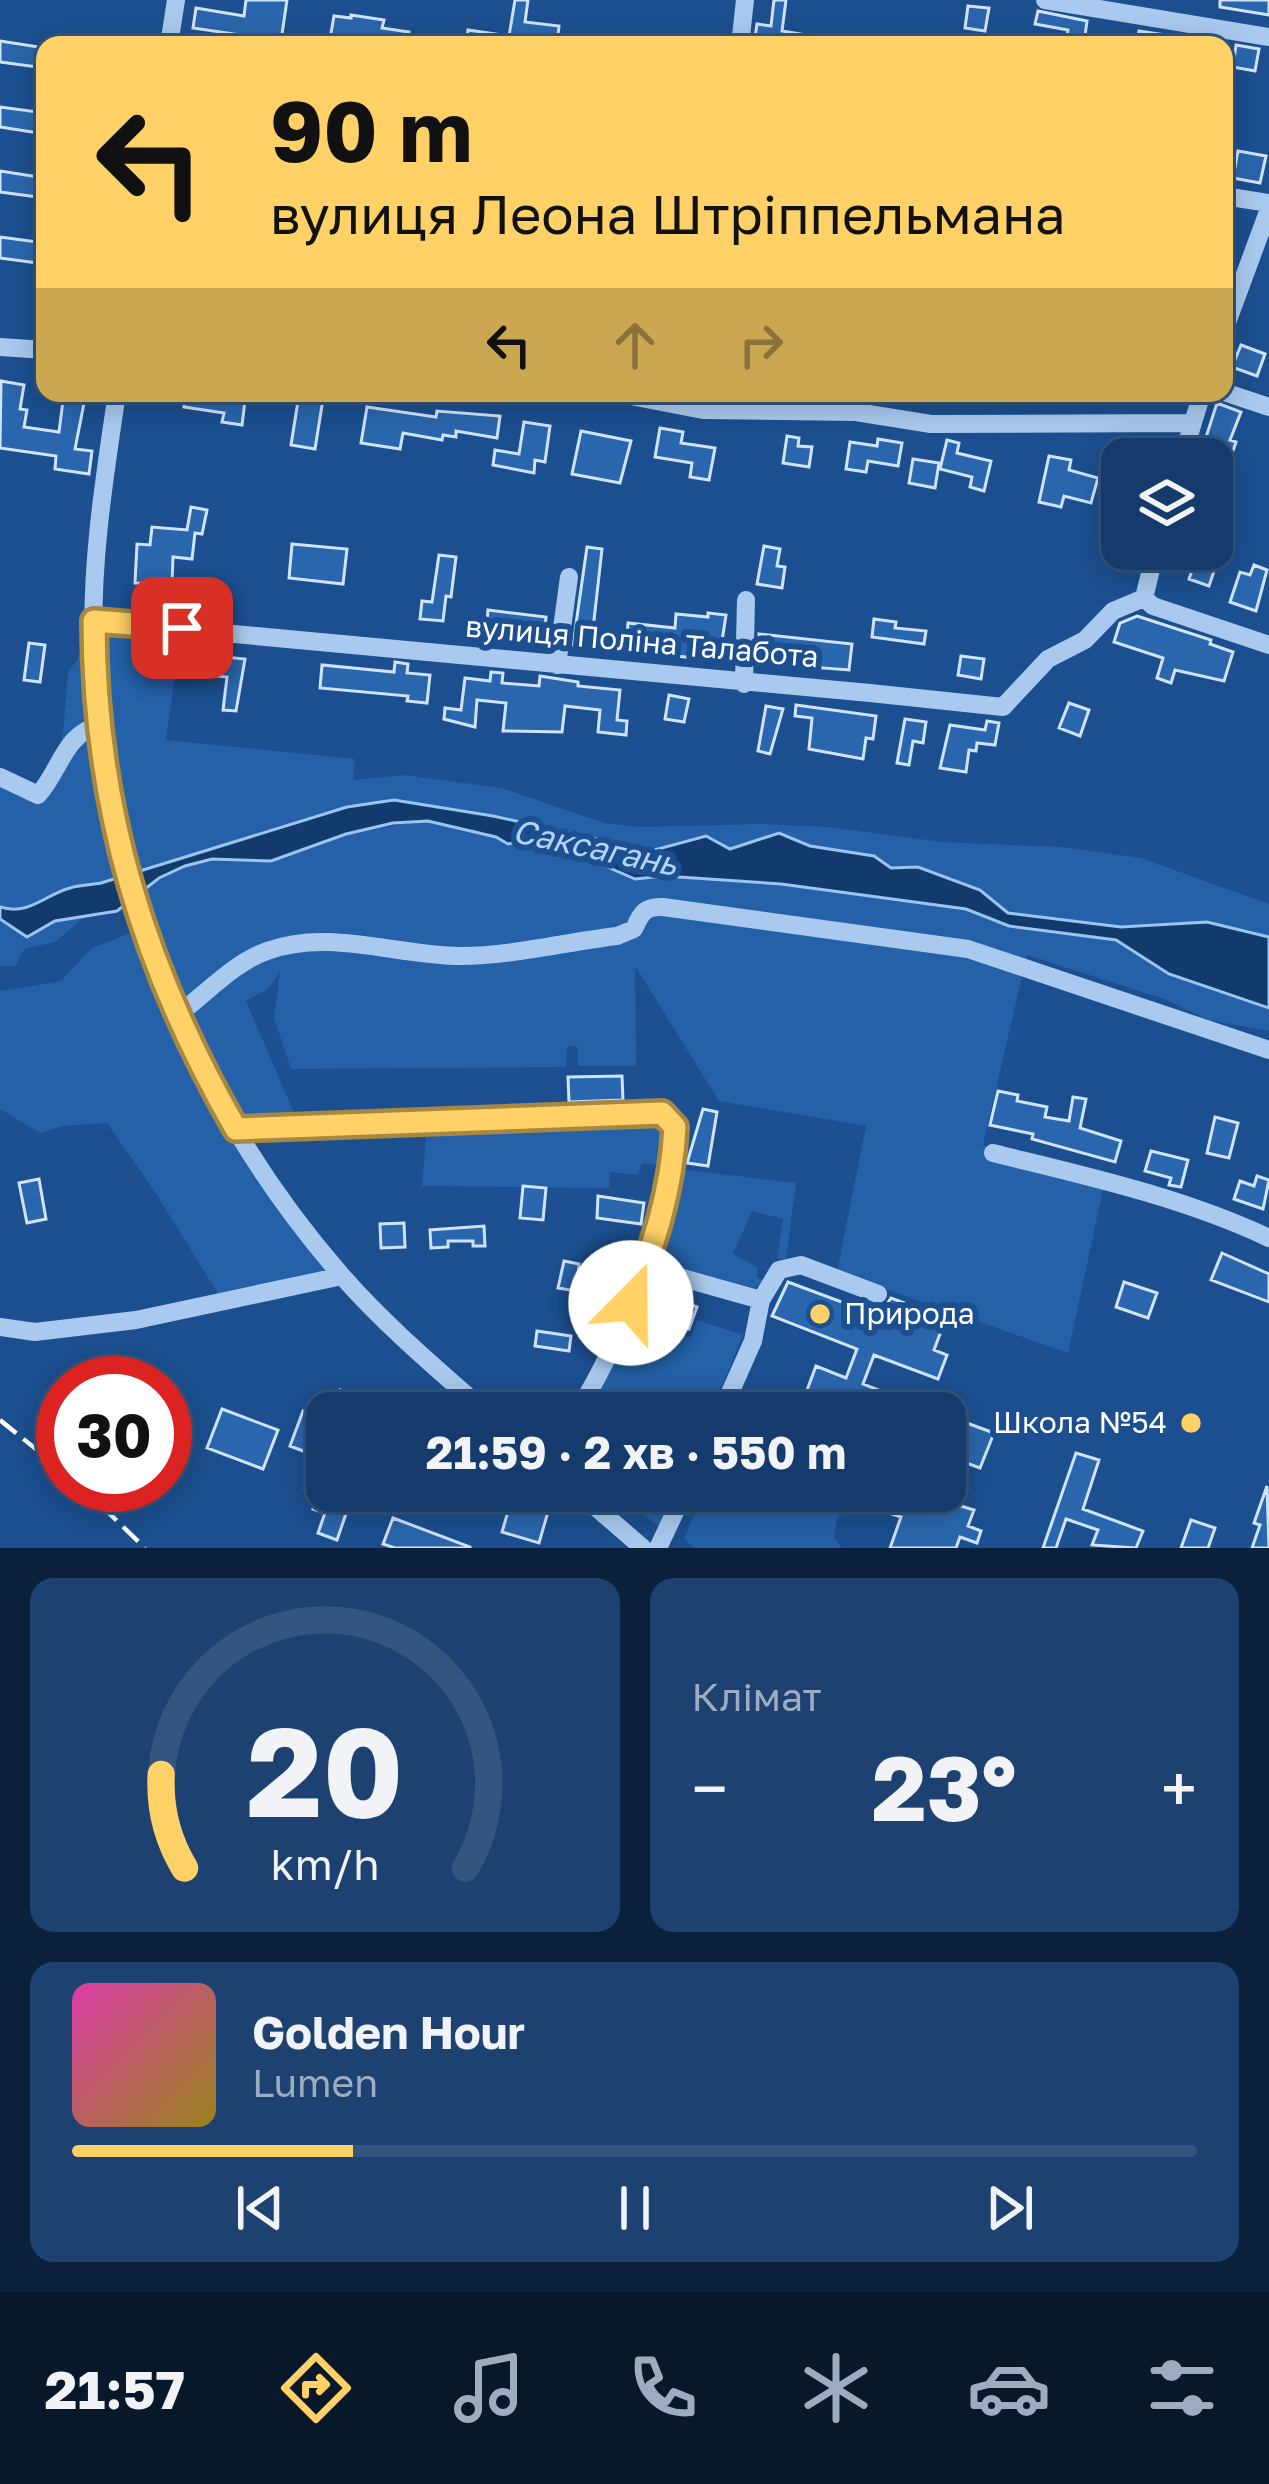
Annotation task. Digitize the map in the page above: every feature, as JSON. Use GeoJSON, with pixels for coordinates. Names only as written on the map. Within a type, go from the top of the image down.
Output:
{"type":"FeatureCollection","features":[{"type":"Feature","properties":{"kind":"street"},"geometry":{"type":"LineString","coordinates":[[173,36],[176,0]]}},
{"type":"Feature","properties":{"kind":"street"},"geometry":{"type":"LineString","coordinates":[[741,36],[745,0]]}},
{"type":"Feature","properties":{"kind":"street"},"geometry":{"type":"LineString","coordinates":[[1045,0],[1269,37]]}},
{"type":"Feature","properties":{"kind":"street"},"geometry":{"type":"LineString","coordinates":[[1233,198],[1269,206],[1233,306]]}},
{"type":"Feature","properties":{"kind":"street"},"geometry":{"type":"LineString","coordinates":[[0,347],[36,349]]}},
{"type":"Feature","properties":{"kind":"street"},"geometry":{"type":"LineString","coordinates":[[1233,395],[1269,407]]}},
{"type":"Feature","properties":{"kind":"street"},"geometry":{"type":"LineString","coordinates":[[116,402],[100,520],[94,621],[116,836],[141,928],[202,1070],[286,1204],[342,1276],[463,1392]]}},
{"type":"Feature","properties":{"kind":"street"},"geometry":{"type":"LineString","coordinates":[[718,402],[856,412],[932,424],[1193,423]]}},
{"type":"Feature","properties":{"kind":"street"},"geometry":{"type":"LineString","coordinates":[[1188,438],[1199,402]]}},
{"type":"Feature","properties":{"kind":"street"},"geometry":{"type":"LineString","coordinates":[[1151,570],[1144,598],[1153,606],[1269,645]]}},
{"type":"Feature","properties":{"kind":"street"},"geometry":{"type":"LineString","coordinates":[[557,665],[569,577]]}},
{"type":"Feature","properties":{"kind":"street","name":"вулиця Поліна Талабота"},"geometry":{"type":"LineString","coordinates":[[94,621],[1003,707],[1048,659],[1085,640],[1113,611],[1144,598]]}},
{"type":"Feature","properties":{"kind":"street"},"geometry":{"type":"LineString","coordinates":[[744,683],[746,600]]}},
{"type":"Feature","properties":{"kind":"street"},"geometry":{"type":"LineString","coordinates":[[0,777],[38,795],[52,779],[73,737],[102,725]]}},
{"type":"Feature","properties":{"kind":"street"},"geometry":{"type":"LineString","coordinates":[[177,1015],[242,963],[288,945],[371,946],[419,955],[466,956],[617,936],[634,929],[641,913],[663,907],[968,949],[1269,1050]]}},
{"type":"Feature","properties":{"kind":"street"},"geometry":{"type":"LineString","coordinates":[[236,1129],[623,1113],[669,1117],[675,1127],[674,1160],[657,1239],[619,1334],[587,1392]]}},
{"type":"Feature","properties":{"kind":"street"},"geometry":{"type":"LineString","coordinates":[[993,1153],[1124,1186],[1269,1238]]}},
{"type":"Feature","properties":{"kind":"street"},"geometry":{"type":"LineString","coordinates":[[731,1392],[753,1341],[761,1300],[779,1270],[801,1265],[878,1294]]}},
{"type":"Feature","properties":{"kind":"street"},"geometry":{"type":"LineString","coordinates":[[665,1273],[761,1300]]}},
{"type":"Feature","properties":{"kind":"street"},"geometry":{"type":"LineString","coordinates":[[0,1328],[35,1332],[136,1320],[342,1276]]}},
{"type":"Feature","properties":{"kind":"street"},"geometry":{"type":"LineString","coordinates":[[595,1512],[620,1541],[643,1548]]}},
{"type":"Feature","properties":{"kind":"street"},"geometry":{"type":"LineString","coordinates":[[658,1548],[675,1512]]}},
{"type":"Feature","properties":{"kind":"shaded area"},"geometry":{"type":"Polygon","coordinates":[[[94,621],[181,628],[166,740],[355,759],[353,780],[404,775],[502,788],[604,823],[828,827],[1141,858],[1269,904],[1269,937],[1207,922],[1121,927],[1008,913],[980,890],[918,867],[890,868],[874,856],[810,846],[779,833],[730,849],[706,836],[651,851],[394,800],[347,807],[101,883],[69,888],[28,907],[0,906],[0,777],[37,795],[61,758],[68,672],[81,655],[94,654],[94,621]]]}},
{"type":"Feature","properties":{"kind":"shaded area"},"geometry":{"type":"Polygon","coordinates":[[[428,820],[509,844],[539,837],[635,879],[664,876],[781,884],[966,909],[1009,926],[1116,940],[1169,974],[1269,1008],[1269,1031],[1208,1020],[1167,1000],[1027,955],[983,1145],[1105,1180],[1068,1353],[837,1272],[866,1126],[719,1101],[635,966],[636,1066],[578,1066],[578,1047],[567,1046],[566,1067],[291,1069],[274,1018],[280,972],[269,988],[246,1001],[301,1129],[238,1129],[342,1276],[224,1303],[107,1123],[40,1133],[0,1109],[0,991],[61,981],[92,948],[141,929],[132,900],[159,878],[185,866],[212,859],[271,861],[346,834],[428,820]]]}},
{"type":"Feature","properties":{"kind":"shaded area"},"geometry":{"type":"Polygon","coordinates":[[[85,916],[55,942],[24,949],[15,966],[0,966],[0,919],[27,936],[54,921],[85,916]]]}},
{"type":"Feature","properties":{"kind":"shaded area"},"geometry":{"type":"Polygon","coordinates":[[[651,1120],[663,1127],[661,1166],[642,1163],[638,1175],[610,1172],[609,1188],[422,1186],[426,1136],[651,1120]]]}},
{"type":"Feature","properties":{"kind":"shaded area"},"geometry":{"type":"Polygon","coordinates":[[[680,1169],[796,1183],[786,1259],[777,1259],[783,1219],[752,1211],[733,1254],[757,1267],[757,1278],[764,1280],[754,1288],[659,1262],[680,1169]]]}},
{"type":"Feature","properties":{"kind":"shaded area"},"geometry":{"type":"Polygon","coordinates":[[[633,1318],[690,1338],[697,1320],[743,1335],[720,1392],[598,1392],[633,1318]]]}},
{"type":"Feature","properties":{"kind":"shaded area"},"geometry":{"type":"Polygon","coordinates":[[[641,1512],[670,1512],[663,1530],[641,1512]]]}},
{"type":"Feature","properties":{"kind":"shaded area"},"geometry":{"type":"Polygon","coordinates":[[[695,1512],[844,1512],[837,1518],[834,1538],[842,1548],[695,1548],[684,1539],[695,1512]]]}},
{"type":"Feature","properties":{"kind":"water","name":"Саксагань"},"geometry":{"type":"Polygon","coordinates":[[[394,800],[651,851],[706,836],[730,849],[779,833],[810,846],[874,856],[891,868],[918,867],[980,890],[1008,913],[1121,927],[1207,922],[1269,937],[1269,1008],[1169,974],[1116,940],[1009,926],[966,909],[781,884],[664,876],[635,879],[539,837],[508,844],[428,821],[346,834],[271,861],[212,859],[185,866],[159,878],[117,911],[55,921],[27,937],[0,919],[0,907],[28,907],[70,888],[101,883],[347,807],[394,800]]]}},
{"type":"Feature","properties":{"kind":"building"},"geometry":{"type":"Polygon","coordinates":[[[246,0],[287,0],[282,36],[193,28],[196,8],[244,16],[246,0]]]}},
{"type":"Feature","properties":{"kind":"building"},"geometry":{"type":"Polygon","coordinates":[[[515,0],[528,0],[525,22],[559,26],[558,36],[509,36],[515,0]]]}},
{"type":"Feature","properties":{"kind":"building"},"geometry":{"type":"Polygon","coordinates":[[[774,0],[786,0],[782,31],[813,36],[755,36],[757,24],[771,26],[774,0]]]}},
{"type":"Feature","properties":{"kind":"building"},"geometry":{"type":"Polygon","coordinates":[[[1220,0],[1269,0],[1269,15],[1220,7],[1220,0]]]}},
{"type":"Feature","properties":{"kind":"building"},"geometry":{"type":"Polygon","coordinates":[[[968,6],[989,8],[985,31],[965,28],[968,6]]]}},
{"type":"Feature","properties":{"kind":"building"},"geometry":{"type":"Polygon","coordinates":[[[1038,11],[1087,21],[1085,36],[1067,36],[1068,30],[1035,24],[1038,11]]]}},
{"type":"Feature","properties":{"kind":"building"},"geometry":{"type":"Polygon","coordinates":[[[334,16],[384,20],[382,28],[409,32],[408,36],[331,36],[334,16]]]}},
{"type":"Feature","properties":{"kind":"building"},"geometry":{"type":"Polygon","coordinates":[[[468,30],[509,36],[467,36],[468,30]]]}},
{"type":"Feature","properties":{"kind":"building"},"geometry":{"type":"Polygon","coordinates":[[[0,41],[36,47],[36,67],[0,62],[0,41]]]}},
{"type":"Feature","properties":{"kind":"building"},"geometry":{"type":"Polygon","coordinates":[[[1236,45],[1259,49],[1255,71],[1233,67],[1236,45]]]}},
{"type":"Feature","properties":{"kind":"building"},"geometry":{"type":"Polygon","coordinates":[[[0,107],[36,112],[36,133],[0,127],[0,107]]]}},
{"type":"Feature","properties":{"kind":"building"},"geometry":{"type":"Polygon","coordinates":[[[1238,151],[1266,156],[1260,183],[1233,178],[1238,151]]]}},
{"type":"Feature","properties":{"kind":"building"},"geometry":{"type":"Polygon","coordinates":[[[0,171],[36,177],[36,197],[0,192],[0,171]]]}},
{"type":"Feature","properties":{"kind":"building"},"geometry":{"type":"Polygon","coordinates":[[[0,237],[36,242],[36,263],[0,258],[0,237]]]}},
{"type":"Feature","properties":{"kind":"building"},"geometry":{"type":"Polygon","coordinates":[[[1241,345],[1265,354],[1257,376],[1233,365],[1241,345]]]}},
{"type":"Feature","properties":{"kind":"building"},"geometry":{"type":"Polygon","coordinates":[[[1,381],[24,385],[20,409],[27,410],[24,427],[59,432],[63,402],[84,402],[75,449],[92,451],[89,474],[55,469],[56,456],[0,448],[1,381]]]}},
{"type":"Feature","properties":{"kind":"building"},"geometry":{"type":"Polygon","coordinates":[[[185,402],[245,402],[242,425],[222,422],[224,413],[184,407],[185,402]]]}},
{"type":"Feature","properties":{"kind":"building"},"geometry":{"type":"Polygon","coordinates":[[[298,402],[323,402],[315,449],[291,445],[298,402]]]}},
{"type":"Feature","properties":{"kind":"building"},"geometry":{"type":"Polygon","coordinates":[[[1217,403],[1241,412],[1231,438],[1206,438],[1217,403]]]}},
{"type":"Feature","properties":{"kind":"building"},"geometry":{"type":"Polygon","coordinates":[[[367,407],[436,417],[437,411],[500,416],[497,438],[456,431],[456,437],[443,435],[442,440],[403,433],[400,449],[361,443],[367,407]]]}},
{"type":"Feature","properties":{"kind":"building"},"geometry":{"type":"Polygon","coordinates":[[[524,422],[550,426],[545,462],[535,460],[534,473],[493,465],[495,450],[519,454],[524,422]]]}},
{"type":"Feature","properties":{"kind":"building"},"geometry":{"type":"Polygon","coordinates":[[[660,428],[683,432],[681,443],[715,448],[709,480],[690,477],[692,463],[655,457],[660,428]]]}},
{"type":"Feature","properties":{"kind":"building"},"geometry":{"type":"Polygon","coordinates":[[[581,431],[631,441],[620,483],[572,474],[581,431]]]}},
{"type":"Feature","properties":{"kind":"building"},"geometry":{"type":"Polygon","coordinates":[[[787,436],[799,438],[798,446],[812,447],[809,467],[783,463],[787,436]]]}},
{"type":"Feature","properties":{"kind":"building"},"geometry":{"type":"Polygon","coordinates":[[[878,439],[902,443],[898,466],[868,461],[866,472],[846,469],[850,442],[877,446],[878,439]]]}},
{"type":"Feature","properties":{"kind":"building"},"geometry":{"type":"Polygon","coordinates":[[[947,440],[959,443],[957,453],[991,461],[984,491],[970,487],[972,477],[940,469],[947,440]]]}},
{"type":"Feature","properties":{"kind":"building"},"geometry":{"type":"Polygon","coordinates":[[[1049,456],[1071,460],[1069,470],[1098,478],[1091,503],[1064,496],[1061,507],[1039,502],[1049,456]]]}},
{"type":"Feature","properties":{"kind":"building"},"geometry":{"type":"Polygon","coordinates":[[[913,459],[939,463],[935,488],[909,483],[913,459]]]}},
{"type":"Feature","properties":{"kind":"building"},"geometry":{"type":"Polygon","coordinates":[[[191,507],[207,510],[202,534],[195,533],[192,559],[173,557],[172,584],[135,583],[137,544],[150,545],[152,527],[187,530],[191,507]]]}},
{"type":"Feature","properties":{"kind":"building"},"geometry":{"type":"Polygon","coordinates":[[[292,544],[347,549],[343,584],[289,578],[292,544]]]}},
{"type":"Feature","properties":{"kind":"building"},"geometry":{"type":"Polygon","coordinates":[[[764,546],[780,549],[777,566],[785,567],[782,588],[757,584],[764,546]]]}},
{"type":"Feature","properties":{"kind":"building"},"geometry":{"type":"Polygon","coordinates":[[[587,547],[602,549],[591,647],[573,645],[587,547]]]}},
{"type":"Feature","properties":{"kind":"building"},"geometry":{"type":"Polygon","coordinates":[[[439,555],[456,557],[451,597],[446,596],[443,621],[420,619],[422,601],[432,602],[439,555]]]}},
{"type":"Feature","properties":{"kind":"building"},"geometry":{"type":"Polygon","coordinates":[[[1254,565],[1267,570],[1256,611],[1230,602],[1240,572],[1250,575],[1254,565]]]}},
{"type":"Feature","properties":{"kind":"building"},"geometry":{"type":"Polygon","coordinates":[[[1192,570],[1214,570],[1209,586],[1189,579],[1192,570]]]}},
{"type":"Feature","properties":{"kind":"building"},"geometry":{"type":"Polygon","coordinates":[[[488,610],[546,617],[544,641],[486,633],[488,610]]]}},
{"type":"Feature","properties":{"kind":"building"},"geometry":{"type":"Polygon","coordinates":[[[708,613],[726,615],[719,661],[626,650],[628,623],[675,628],[676,614],[708,617],[708,613]]]}},
{"type":"Feature","properties":{"kind":"building"},"geometry":{"type":"Polygon","coordinates":[[[1137,616],[1233,652],[1224,681],[1175,670],[1171,683],[1157,678],[1163,658],[1114,642],[1120,623],[1137,616]]]}},
{"type":"Feature","properties":{"kind":"building"},"geometry":{"type":"Polygon","coordinates":[[[874,619],[896,622],[895,628],[926,631],[924,644],[872,637],[874,619]]]}},
{"type":"Feature","properties":{"kind":"building"},"geometry":{"type":"Polygon","coordinates":[[[759,634],[852,644],[849,670],[758,663],[759,634]]]}},
{"type":"Feature","properties":{"kind":"building"},"geometry":{"type":"Polygon","coordinates":[[[29,643],[45,645],[40,682],[24,680],[29,643]]]}},
{"type":"Feature","properties":{"kind":"building"},"geometry":{"type":"Polygon","coordinates":[[[186,653],[245,659],[236,711],[223,710],[227,677],[184,673],[186,653]]]}},
{"type":"Feature","properties":{"kind":"building"},"geometry":{"type":"Polygon","coordinates":[[[961,656],[984,659],[981,679],[958,675],[961,656]]]}},
{"type":"Feature","properties":{"kind":"building"},"geometry":{"type":"Polygon","coordinates":[[[395,662],[408,664],[407,673],[430,675],[427,703],[407,701],[408,696],[320,688],[322,665],[394,672],[395,662]]]}},
{"type":"Feature","properties":{"kind":"building"},"geometry":{"type":"Polygon","coordinates":[[[491,672],[503,673],[502,683],[539,686],[540,676],[620,690],[617,720],[627,721],[626,735],[598,732],[600,710],[565,706],[562,732],[503,731],[506,703],[477,700],[475,727],[444,719],[445,708],[461,710],[465,678],[490,681],[491,672]]]}},
{"type":"Feature","properties":{"kind":"building"},"geometry":{"type":"Polygon","coordinates":[[[669,695],[689,699],[684,722],[665,719],[669,695]]]}},
{"type":"Feature","properties":{"kind":"building"},"geometry":{"type":"Polygon","coordinates":[[[1069,703],[1089,710],[1080,736],[1059,728],[1069,703]]]}},
{"type":"Feature","properties":{"kind":"building"},"geometry":{"type":"Polygon","coordinates":[[[796,705],[876,716],[873,739],[866,738],[863,759],[809,749],[812,718],[795,716],[796,705]]]}},
{"type":"Feature","properties":{"kind":"building"},"geometry":{"type":"Polygon","coordinates":[[[766,706],[783,709],[770,754],[758,751],[766,706]]]}},
{"type":"Feature","properties":{"kind":"building"},"geometry":{"type":"Polygon","coordinates":[[[905,719],[926,722],[923,743],[913,741],[909,765],[897,763],[905,719]]]}},
{"type":"Feature","properties":{"kind":"building"},"geometry":{"type":"Polygon","coordinates":[[[987,721],[999,723],[995,745],[977,743],[976,751],[969,750],[966,772],[940,768],[950,725],[985,730],[987,721]]]}},
{"type":"Feature","properties":{"kind":"building"},"geometry":{"type":"Polygon","coordinates":[[[622,1076],[623,1100],[569,1102],[568,1077],[622,1076]]]}},
{"type":"Feature","properties":{"kind":"building"},"geometry":{"type":"Polygon","coordinates":[[[998,1091],[1018,1095],[1017,1101],[1047,1107],[1045,1117],[1069,1121],[1073,1097],[1086,1099],[1080,1128],[1121,1141],[1115,1162],[990,1125],[998,1091]]]}},
{"type":"Feature","properties":{"kind":"building"},"geometry":{"type":"Polygon","coordinates":[[[703,1109],[717,1112],[708,1166],[687,1163],[703,1109]]]}},
{"type":"Feature","properties":{"kind":"building"},"geometry":{"type":"Polygon","coordinates":[[[1215,1117],[1238,1123],[1229,1158],[1207,1153],[1215,1117]]]}},
{"type":"Feature","properties":{"kind":"building"},"geometry":{"type":"Polygon","coordinates":[[[1151,1151],[1188,1160],[1181,1187],[1169,1185],[1171,1178],[1145,1171],[1151,1151]]]}},
{"type":"Feature","properties":{"kind":"building"},"geometry":{"type":"Polygon","coordinates":[[[1257,1176],[1269,1180],[1263,1209],[1234,1199],[1240,1181],[1254,1186],[1257,1176]]]}},
{"type":"Feature","properties":{"kind":"building"},"geometry":{"type":"Polygon","coordinates":[[[39,1179],[46,1219],[27,1223],[19,1183],[39,1179]]]}},
{"type":"Feature","properties":{"kind":"building"},"geometry":{"type":"Polygon","coordinates":[[[523,1186],[546,1188],[543,1220],[520,1218],[523,1186]]]}},
{"type":"Feature","properties":{"kind":"building"},"geometry":{"type":"Polygon","coordinates":[[[598,1196],[644,1203],[641,1224],[597,1218],[598,1196]]]}},
{"type":"Feature","properties":{"kind":"building"},"geometry":{"type":"Polygon","coordinates":[[[404,1223],[405,1247],[381,1248],[380,1224],[404,1223]]]}},
{"type":"Feature","properties":{"kind":"building"},"geometry":{"type":"Polygon","coordinates":[[[484,1226],[485,1246],[448,1241],[448,1247],[431,1248],[430,1230],[484,1226]]]}},
{"type":"Feature","properties":{"kind":"building"},"geometry":{"type":"Polygon","coordinates":[[[1222,1253],[1269,1274],[1269,1302],[1211,1280],[1222,1253]]]}},
{"type":"Feature","properties":{"kind":"building"},"geometry":{"type":"Polygon","coordinates":[[[564,1261],[579,1264],[576,1291],[558,1288],[564,1261]]]}},
{"type":"Feature","properties":{"kind":"building"},"geometry":{"type":"Polygon","coordinates":[[[788,1282],[879,1316],[891,1298],[946,1318],[934,1350],[947,1355],[938,1379],[874,1355],[863,1384],[883,1392],[806,1392],[816,1366],[846,1378],[857,1349],[772,1316],[788,1282]]]}},
{"type":"Feature","properties":{"kind":"building"},"geometry":{"type":"Polygon","coordinates":[[[1124,1282],[1157,1293],[1148,1318],[1116,1307],[1124,1282]]]}},
{"type":"Feature","properties":{"kind":"building"},"geometry":{"type":"Polygon","coordinates":[[[592,1288],[608,1289],[605,1320],[590,1317],[592,1288]]]}},
{"type":"Feature","properties":{"kind":"building"},"geometry":{"type":"Polygon","coordinates":[[[651,1291],[697,1307],[689,1329],[642,1312],[651,1291]]]}},
{"type":"Feature","properties":{"kind":"building"},"geometry":{"type":"Polygon","coordinates":[[[537,1331],[571,1336],[569,1351],[535,1346],[537,1331]]]}},
{"type":"Feature","properties":{"kind":"building"},"geometry":{"type":"Polygon","coordinates":[[[222,1409],[278,1430],[263,1469],[207,1448],[222,1409]]]}},
{"type":"Feature","properties":{"kind":"building"},"geometry":{"type":"Polygon","coordinates":[[[306,1412],[306,1452],[290,1446],[306,1412]]]}},
{"type":"Feature","properties":{"kind":"building"},"geometry":{"type":"Polygon","coordinates":[[[966,1423],[994,1433],[980,1468],[966,1463],[966,1423]]]}},
{"type":"Feature","properties":{"kind":"building"},"geometry":{"type":"Polygon","coordinates":[[[1076,1453],[1099,1460],[1083,1509],[1143,1531],[1136,1548],[1092,1545],[1098,1530],[1066,1519],[1056,1548],[1043,1548],[1076,1453]]]}},
{"type":"Feature","properties":{"kind":"building"},"geometry":{"type":"Polygon","coordinates":[[[1267,1486],[1269,1548],[1252,1548],[1260,1525],[1254,1523],[1267,1486]]]}},
{"type":"Feature","properties":{"kind":"building"},"geometry":{"type":"Polygon","coordinates":[[[966,1508],[974,1510],[968,1526],[981,1531],[977,1543],[960,1537],[956,1548],[890,1548],[901,1517],[889,1513],[966,1512],[966,1508]]]}},
{"type":"Feature","properties":{"kind":"building"},"geometry":{"type":"Polygon","coordinates":[[[347,1512],[337,1540],[318,1533],[325,1513],[347,1512]]]}},
{"type":"Feature","properties":{"kind":"building"},"geometry":{"type":"Polygon","coordinates":[[[508,1512],[548,1512],[539,1543],[502,1532],[508,1512]]]}},
{"type":"Feature","properties":{"kind":"building"},"geometry":{"type":"Polygon","coordinates":[[[393,1518],[470,1547],[470,1548],[383,1544],[393,1518]]]}},
{"type":"Feature","properties":{"kind":"building"},"geometry":{"type":"Polygon","coordinates":[[[1191,1520],[1215,1528],[1208,1548],[1181,1548],[1191,1520]]]}},
{"type":"Feature","properties":{"kind":"railway"},"geometry":{"type":"LineString","coordinates":[[0,1420],[36,1449]]}},
{"type":"Feature","properties":{"kind":"railway"},"geometry":{"type":"LineString","coordinates":[[108,1512],[145,1548]]}},
{"type":"Feature","properties":{"kind":"place","name":"Природа"},"geometry":{"type":"Point","coordinates":[820,1314]}},
{"type":"Feature","properties":{"kind":"place","name":"Школа №54"},"geometry":{"type":"Point","coordinates":[1191,1423]}},
{"type":"Feature","properties":{"kind":"route"},"geometry":{"type":"LineString","coordinates":[[182,628],[94,621],[96,676],[116,836],[132,900],[155,967],[202,1070],[236,1129],[662,1113],[675,1127],[674,1160],[657,1239],[631,1303]]}}]}
